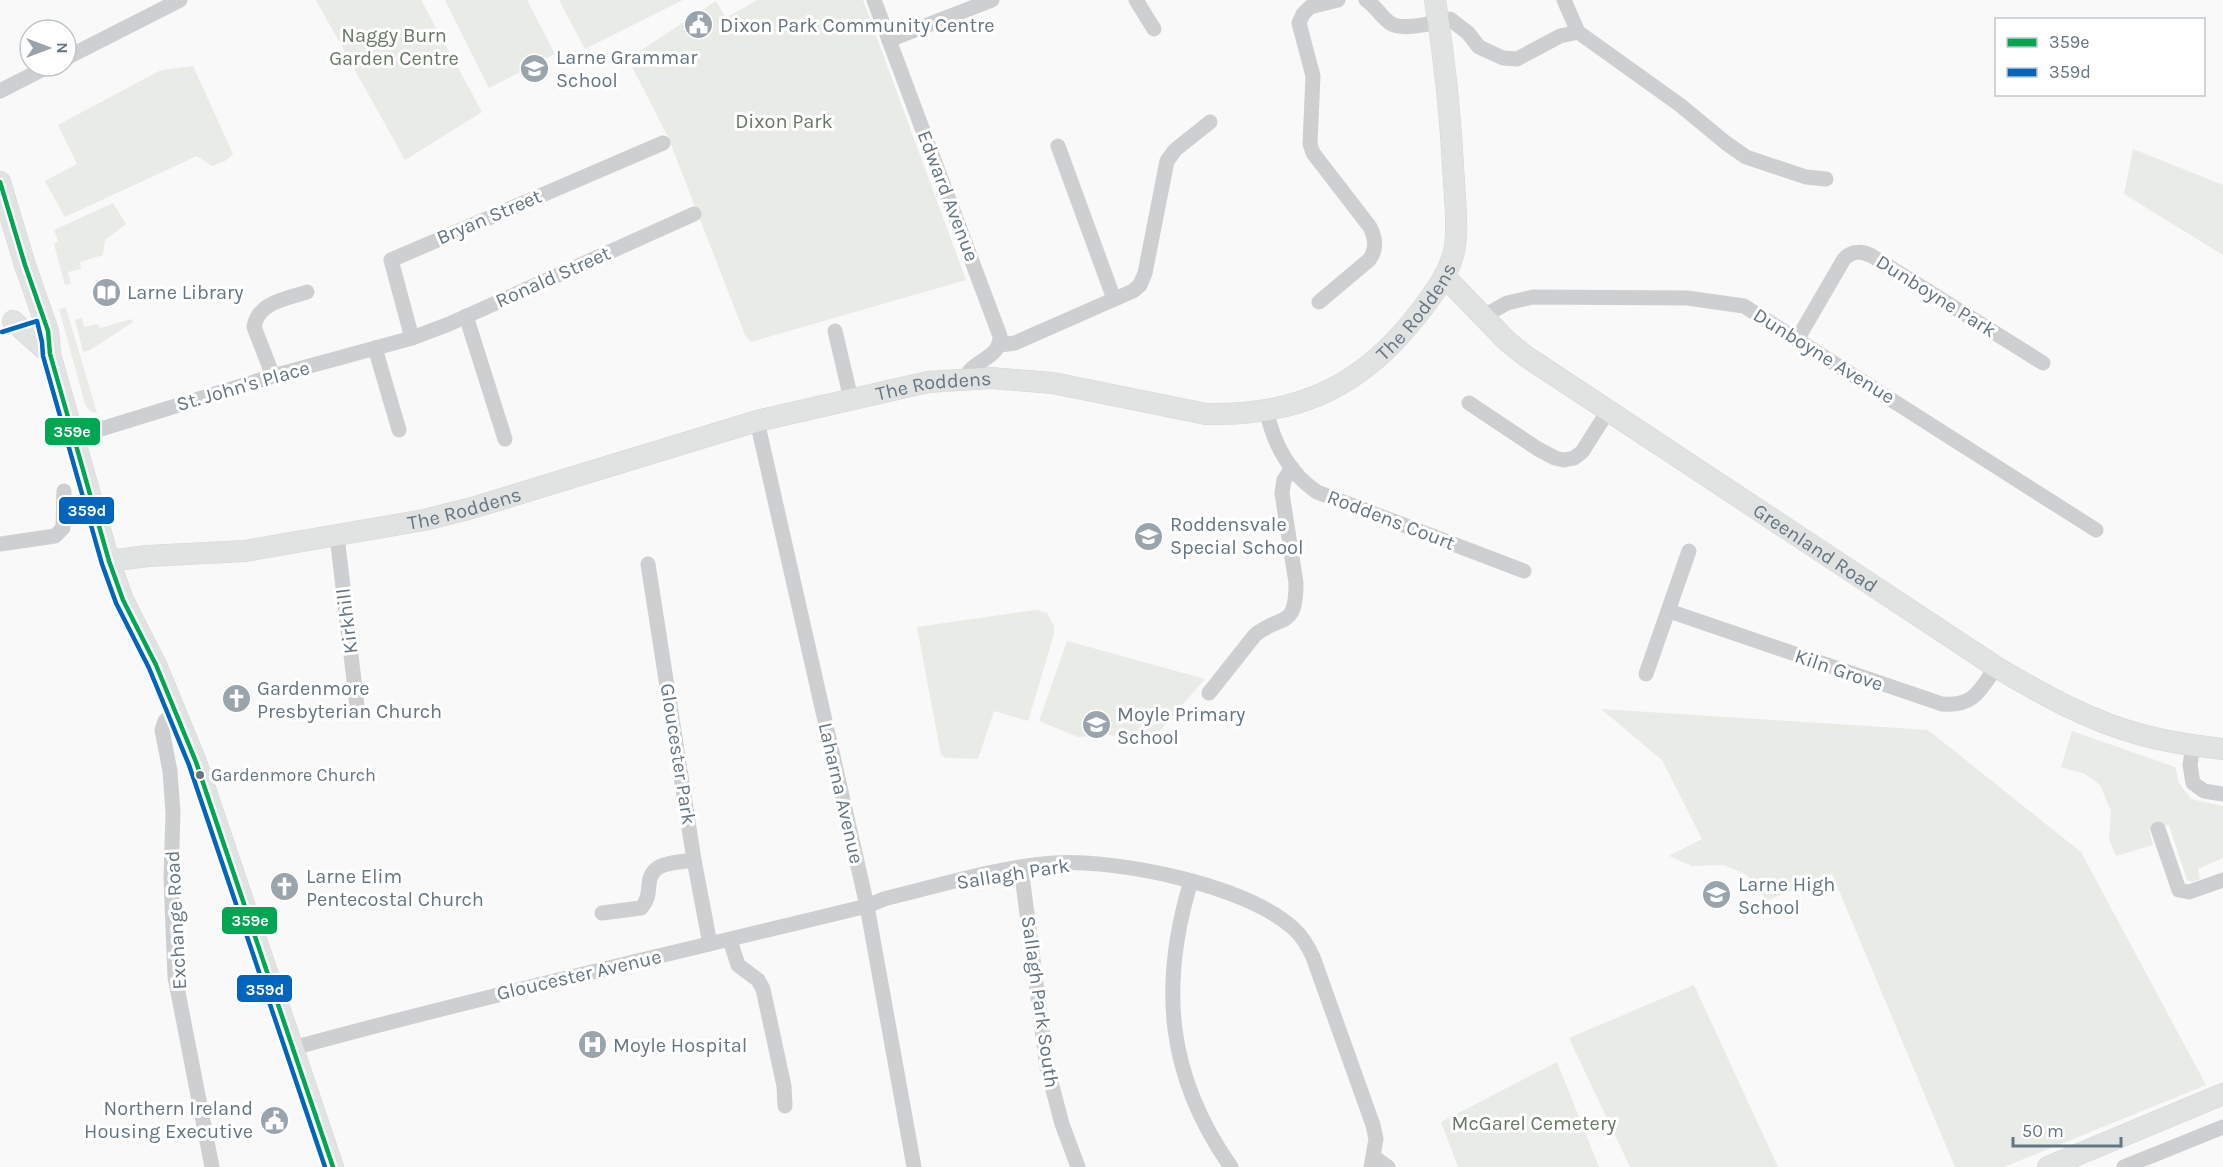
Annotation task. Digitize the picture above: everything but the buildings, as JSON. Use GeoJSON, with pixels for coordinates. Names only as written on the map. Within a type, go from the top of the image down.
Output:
{"type":"FeatureCollection","features":[{"type":"Feature","properties":{"kind":"street"},"geometry":{"type":"LineString","coordinates":[[78,52],[180,0]]}},
{"type":"Feature","properties":{"kind":"street","name":"Edward Avenue"},"geometry":{"type":"LineString","coordinates":[[874,0],[987,299],[1000,336],[1000,345]]}},
{"type":"Feature","properties":{"kind":"street"},"geometry":{"type":"LineString","coordinates":[[889,40],[992,0]]}},
{"type":"Feature","properties":{"kind":"street"},"geometry":{"type":"LineString","coordinates":[[1136,0],[1154,29]]}},
{"type":"Feature","properties":{"kind":"street"},"geometry":{"type":"LineString","coordinates":[[1319,302],[1369,260],[1374,253],[1375,246],[1375,238],[1370,227],[1314,155],[1310,144],[1313,76],[1299,23],[1303,14],[1310,7],[1338,0]]}},
{"type":"Feature","properties":{"kind":"street"},"geometry":{"type":"LineString","coordinates":[[1366,0],[1396,26],[1450,19],[1468,33],[1479,47],[1503,58],[1517,59],[1560,36],[1578,32]]}},
{"type":"Feature","properties":{"kind":"street","name":"The Roddens"},"geometry":{"type":"LineString","coordinates":[[109,561],[147,556],[245,550],[424,520],[472,508],[757,421],[928,382],[991,378],[1053,383],[1206,414],[1231,414],[1266,409],[1310,399],[1352,379],[1374,363],[1393,344],[1444,276],[1454,253],[1456,225],[1453,161],[1435,0]]}},
{"type":"Feature","properties":{"kind":"street"},"geometry":{"type":"LineString","coordinates":[[1564,0],[1578,32],[1746,157],[1806,177],[1826,178]]}},
{"type":"Feature","properties":{"kind":"street"},"geometry":{"type":"LineString","coordinates":[[0,91],[25,78]]}},
{"type":"Feature","properties":{"kind":"street"},"geometry":{"type":"LineString","coordinates":[[965,379],[969,369],[995,353],[1000,345],[1015,343],[1133,291],[1140,285],[1146,273],[1167,161],[1175,150],[1210,122]]}},
{"type":"Feature","properties":{"kind":"street","name":"Bryan Street"},"geometry":{"type":"LineString","coordinates":[[412,338],[391,260],[663,143]]}},
{"type":"Feature","properties":{"kind":"street"},"geometry":{"type":"LineString","coordinates":[[1058,146],[1114,299]]}},
{"type":"Feature","properties":{"kind":"street"},"geometry":{"type":"LineString","coordinates":[[0,182],[22,256],[42,312],[50,341],[50,354],[109,561],[123,600],[156,665],[214,811],[333,1167]]}},
{"type":"Feature","properties":{"kind":"street","name":"Ronald Street"},"geometry":{"type":"LineString","coordinates":[[412,338],[694,214]]}},
{"type":"Feature","properties":{"kind":"street","name":"Dunboyne Park"},"geometry":{"type":"LineString","coordinates":[[1798,338],[1844,259],[1853,253],[1861,252],[1872,256],[2043,363]]}},
{"type":"Feature","properties":{"kind":"street","name":"Greenland Road"},"geometry":{"type":"LineString","coordinates":[[1444,276],[1524,355],[1996,667],[2037,691],[2103,722],[2140,734],[2223,749]]}},
{"type":"Feature","properties":{"kind":"street"},"geometry":{"type":"LineString","coordinates":[[273,376],[254,327],[255,320],[267,306],[306,292]]}},
{"type":"Feature","properties":{"kind":"street","name":"Dunboyne Avenue"},"geometry":{"type":"LineString","coordinates":[[1484,316],[1507,303],[1533,297],[1707,300],[1749,308],[2096,530]]}},
{"type":"Feature","properties":{"kind":"street"},"geometry":{"type":"LineString","coordinates":[[7,323],[42,312]]}},
{"type":"Feature","properties":{"kind":"street"},"geometry":{"type":"LineString","coordinates":[[466,316],[504,439]]}},
{"type":"Feature","properties":{"kind":"street"},"geometry":{"type":"LineString","coordinates":[[7,323],[50,354]]}},
{"type":"Feature","properties":{"kind":"street"},"geometry":{"type":"LineString","coordinates":[[835,331],[851,399]]}},
{"type":"Feature","properties":{"kind":"street","name":"St. John's Place"},"geometry":{"type":"LineString","coordinates":[[75,437],[273,376],[412,338]]}},
{"type":"Feature","properties":{"kind":"street"},"geometry":{"type":"LineString","coordinates":[[375,348],[399,429]]}},
{"type":"Feature","properties":{"kind":"street"},"geometry":{"type":"LineString","coordinates":[[1470,403],[1538,449],[1562,459],[1571,459],[1580,454],[1608,411]]}},
{"type":"Feature","properties":{"kind":"street","name":"Roddens Court"},"geometry":{"type":"LineString","coordinates":[[1266,409],[1273,435],[1292,468],[1302,480],[1323,495],[1524,571]]}},
{"type":"Feature","properties":{"kind":"street","name":"Laharna Avenue"},"geometry":{"type":"LineString","coordinates":[[757,421],[867,906],[914,1167]]}},
{"type":"Feature","properties":{"kind":"street"},"geometry":{"type":"LineString","coordinates":[[1209,693],[1255,635],[1264,628],[1286,620],[1293,608],[1296,578],[1282,493],[1284,480],[1292,468]]}},
{"type":"Feature","properties":{"kind":"street"},"geometry":{"type":"LineString","coordinates":[[0,544],[55,536],[63,528],[64,491]]}},
{"type":"Feature","properties":{"kind":"street","name":"Kirkhill"},"geometry":{"type":"LineString","coordinates":[[337,536],[357,706]]}},
{"type":"Feature","properties":{"kind":"street"},"geometry":{"type":"LineString","coordinates":[[1646,674],[1689,551]]}},
{"type":"Feature","properties":{"kind":"street","name":"Gloucester Park"},"geometry":{"type":"LineString","coordinates":[[648,564],[694,860],[710,944]]}},
{"type":"Feature","properties":{"kind":"street","name":"Kiln Grove"},"geometry":{"type":"LineString","coordinates":[[1669,611],[1942,704],[1958,705],[1970,700],[1996,667]]}},
{"type":"Feature","properties":{"kind":"street","name":"Exchange Road"},"geometry":{"type":"LineString","coordinates":[[175,711],[165,721],[162,730],[170,771],[173,813],[171,878],[176,977],[213,1167]]}},
{"type":"Feature","properties":{"kind":"street"},"geometry":{"type":"LineString","coordinates":[[2193,745],[2190,765],[2193,783],[2204,791],[2223,794]]}},
{"type":"Feature","properties":{"kind":"street"},"geometry":{"type":"LineString","coordinates":[[2158,829],[2179,890],[2189,892],[2223,880]]}},
{"type":"Feature","properties":{"kind":"street"},"geometry":{"type":"LineString","coordinates":[[602,913],[639,909],[647,899],[650,878],[654,869],[662,865],[694,860]]}},
{"type":"Feature","properties":{"kind":"street","name":"Sallagh Park"},"geometry":{"type":"LineString","coordinates":[[867,906],[894,896],[1022,868],[1076,863],[1154,872],[1191,881],[1245,899],[1271,912],[1298,933],[1313,957],[1373,1125],[1376,1139],[1372,1162]]}},
{"type":"Feature","properties":{"kind":"street","name":"Sallagh Park South"},"geometry":{"type":"LineString","coordinates":[[1022,868],[1047,1067],[1062,1124],[1078,1167]]}},
{"type":"Feature","properties":{"kind":"street"},"geometry":{"type":"LineString","coordinates":[[1191,881],[1180,915],[1173,957],[1174,1029],[1183,1070],[1199,1112],[1210,1136],[1231,1167]]}},
{"type":"Feature","properties":{"kind":"street","name":"Gloucester Avenue"},"geometry":{"type":"LineString","coordinates":[[293,1048],[538,984],[867,906]]}},
{"type":"Feature","properties":{"kind":"street"},"geometry":{"type":"LineString","coordinates":[[730,940],[738,966],[758,980],[763,989],[784,1086],[785,1106]]}},
{"type":"Feature","properties":{"kind":"street"},"geometry":{"type":"LineString","coordinates":[[2048,1167],[2223,1094]]}},
{"type":"Feature","properties":{"kind":"street"},"geometry":{"type":"LineString","coordinates":[[2124,1167],[2223,1127]]}},
{"type":"Feature","properties":{"kind":"street"},"geometry":{"type":"LineString","coordinates":[[1372,1162],[1388,1167]]}},
{"type":"Feature","properties":{"kind":"green space","name":"Naggy Burn Garden Centre"},"geometry":{"type":"Polygon","coordinates":[[[316,0],[421,0],[482,112],[405,160],[316,0]]]}},
{"type":"Feature","properties":{"kind":"green space"},"geometry":{"type":"Polygon","coordinates":[[[445,0],[527,0],[555,54],[489,88],[445,0]]]}},
{"type":"Feature","properties":{"kind":"green space"},"geometry":{"type":"Polygon","coordinates":[[[559,0],[683,0],[585,49],[559,0]]]}},
{"type":"Feature","properties":{"kind":"green space","name":"Dixon Park"},"geometry":{"type":"Polygon","coordinates":[[[757,0],[863,0],[966,280],[751,342],[745,335],[668,137],[628,59],[716,1],[726,18],[757,0]]]}},
{"type":"Feature","properties":{"kind":"green space"},"geometry":{"type":"Polygon","coordinates":[[[193,66],[233,154],[225,161],[212,166],[197,156],[65,217],[45,181],[77,164],[58,125],[161,70],[193,66]]]}},
{"type":"Feature","properties":{"kind":"green space"},"geometry":{"type":"Polygon","coordinates":[[[2133,149],[2223,185],[2223,255],[2124,194],[2133,149]]]}},
{"type":"Feature","properties":{"kind":"green space"},"geometry":{"type":"Polygon","coordinates":[[[113,203],[126,224],[105,240],[103,255],[80,262],[81,269],[68,272],[71,284],[65,285],[54,244],[58,241],[54,230],[113,203]]]}},
{"type":"Feature","properties":{"kind":"green space"},"geometry":{"type":"Polygon","coordinates":[[[66,308],[97,413],[85,404],[59,309],[66,308]]]}},
{"type":"Feature","properties":{"kind":"green space"},"geometry":{"type":"Polygon","coordinates":[[[82,318],[84,327],[98,324],[100,328],[132,319],[133,322],[90,350],[83,352],[75,320],[82,318]]]}},
{"type":"Feature","properties":{"kind":"green space"},"geometry":{"type":"Polygon","coordinates":[[[1036,610],[1047,613],[1054,626],[1054,634],[1028,721],[994,711],[978,759],[946,758],[941,755],[917,627],[1036,610]]]}},
{"type":"Feature","properties":{"kind":"green space"},"geometry":{"type":"Polygon","coordinates":[[[1067,641],[1205,679],[1148,744],[1110,735],[1078,737],[1039,721],[1067,641]]]}},
{"type":"Feature","properties":{"kind":"green space"},"geometry":{"type":"Polygon","coordinates":[[[1601,709],[1928,730],[2081,852],[2206,1085],[2004,1167],[1955,1167],[1832,874],[1766,901],[1757,885],[1745,874],[1724,865],[1692,866],[1669,856],[1702,839],[1662,760],[1601,709]]]}},
{"type":"Feature","properties":{"kind":"green space"},"geometry":{"type":"Polygon","coordinates":[[[2072,731],[2175,767],[2179,783],[2191,799],[2223,806],[2223,858],[2198,869],[2200,879],[2192,882],[2187,880],[2169,825],[2149,829],[2153,845],[2116,856],[2109,839],[2111,811],[2100,785],[2085,774],[2061,767],[2072,731]]]}},
{"type":"Feature","properties":{"kind":"green space"},"geometry":{"type":"Polygon","coordinates":[[[1694,985],[1778,1167],[1630,1167],[1569,1038],[1694,985]]]}},
{"type":"Feature","properties":{"kind":"green space","name":"McGarel Cemetery"},"geometry":{"type":"Polygon","coordinates":[[[1557,1062],[1599,1167],[1458,1167],[1441,1122],[1557,1062]]]}},
{"type":"Feature","properties":{"kind":"transit line","name":"359e"},"geometry":{"type":"LineString","coordinates":[[0,182],[48,331],[50,354],[109,561],[123,600],[156,665],[196,762],[333,1167]]}},
{"type":"Feature","properties":{"kind":"transit line","name":"359d"},"geometry":{"type":"LineString","coordinates":[[2,332],[37,321],[43,356],[102,564],[116,603],[149,668],[189,765],[325,1167]]}},
{"type":"Feature","properties":{"kind":"place","name":"Dixon Park Community Centre"},"geometry":{"type":"Point","coordinates":[699,25]}},
{"type":"Feature","properties":{"kind":"place","name":"Larne Grammar School"},"geometry":{"type":"Point","coordinates":[535,68]}},
{"type":"Feature","properties":{"kind":"place","name":"Larne Library"},"geometry":{"type":"Point","coordinates":[106,292]}},
{"type":"Feature","properties":{"kind":"place","name":"Roddensvale Special School"},"geometry":{"type":"Point","coordinates":[1149,536]}},
{"type":"Feature","properties":{"kind":"place","name":"Gardenmore Presbyterian Church"},"geometry":{"type":"Point","coordinates":[236,699]}},
{"type":"Feature","properties":{"kind":"place","name":"Moyle Primary School"},"geometry":{"type":"Point","coordinates":[1096,725]}},
{"type":"Feature","properties":{"kind":"place","name":"Gardenmore Church"},"geometry":{"type":"Point","coordinates":[200,775]}},
{"type":"Feature","properties":{"kind":"place","name":"Larne Elim Pentecostal Church"},"geometry":{"type":"Point","coordinates":[285,887]}},
{"type":"Feature","properties":{"kind":"place","name":"Larne High School"},"geometry":{"type":"Point","coordinates":[1717,895]}},
{"type":"Feature","properties":{"kind":"place","name":"Moyle Hospital"},"geometry":{"type":"Point","coordinates":[592,1045]}},
{"type":"Feature","properties":{"kind":"place","name":"Northern Ireland Housing Executive"},"geometry":{"type":"Point","coordinates":[274,1120]}}]}
